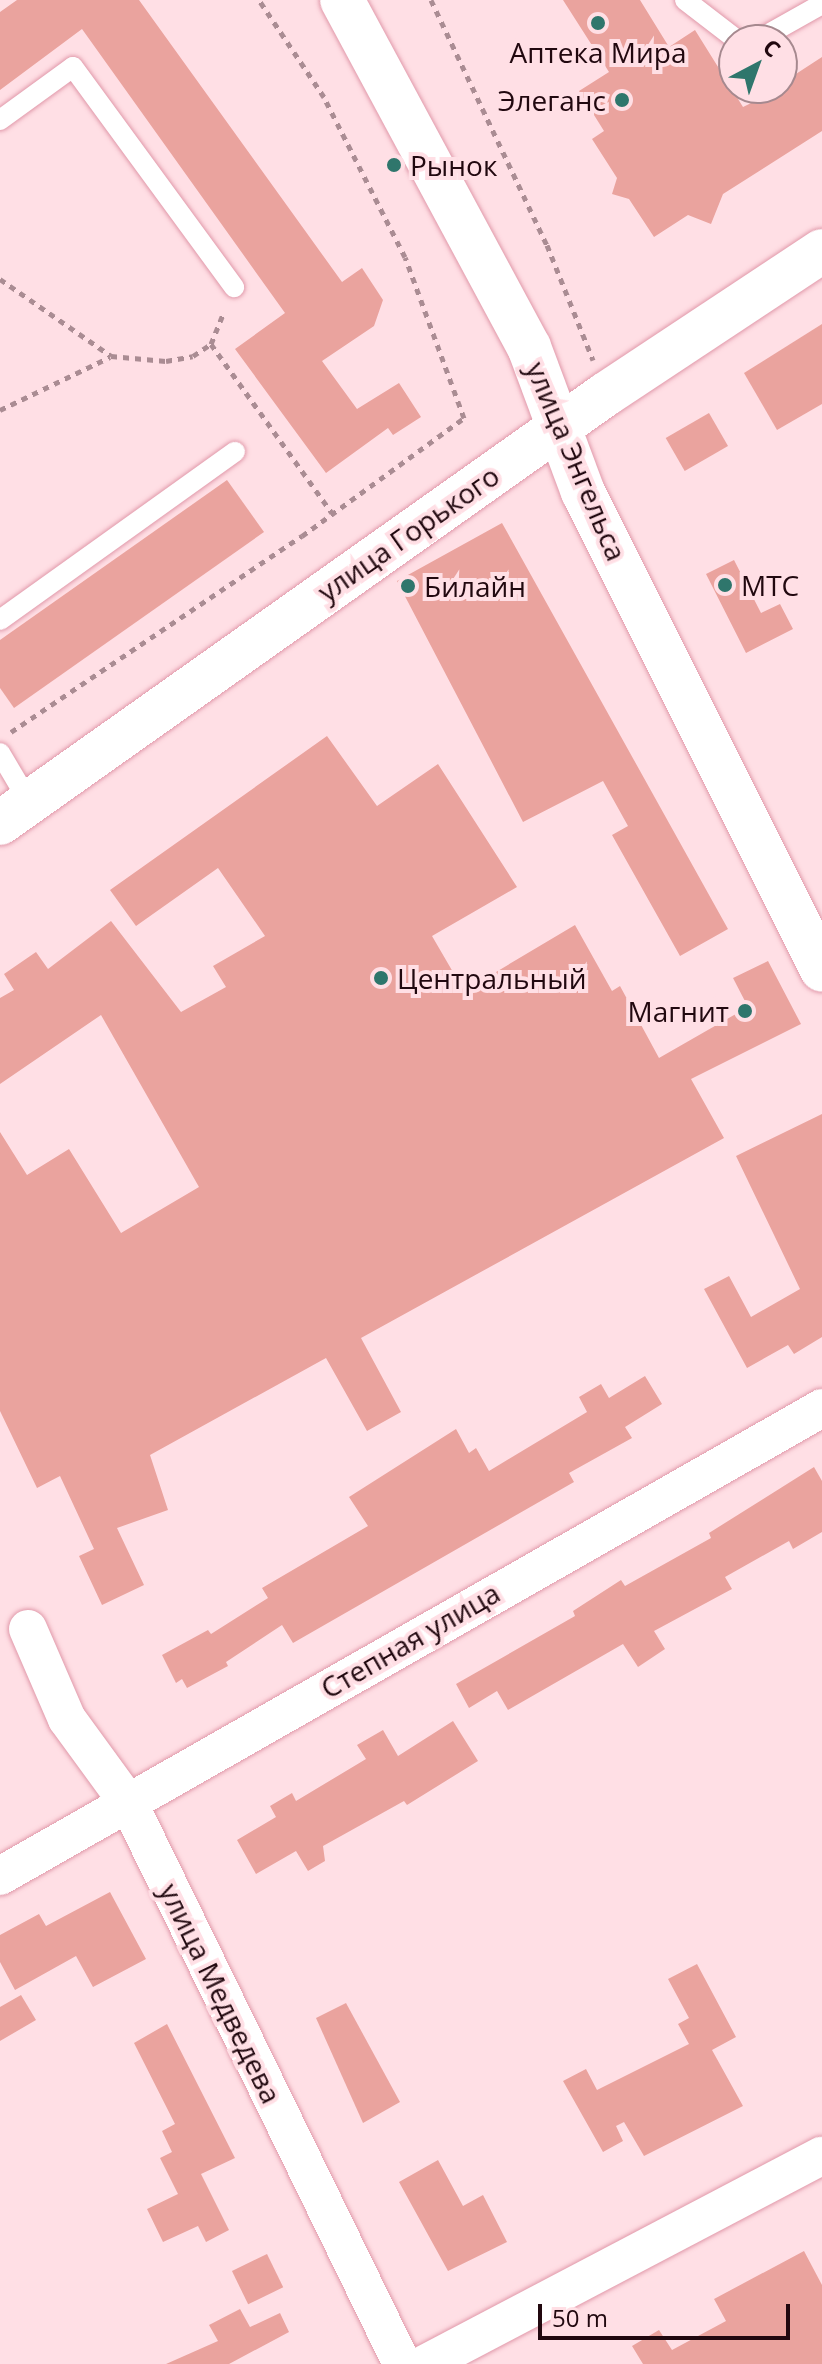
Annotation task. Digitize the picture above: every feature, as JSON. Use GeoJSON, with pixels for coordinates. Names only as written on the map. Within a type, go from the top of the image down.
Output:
{"type":"FeatureCollection","features":[{"type":"Feature","properties":{"kind":"street","name":"улица Энгельса"},"geometry":{"type":"LineString","coordinates":[[342,0],[529,347],[583,492],[822,970]]}},
{"type":"Feature","properties":{"kind":"street","name":"улица Горького"},"geometry":{"type":"LineString","coordinates":[[14,812],[606,394],[822,251]]}},
{"type":"Feature","properties":{"kind":"street","name":"Степная улица"},"geometry":{"type":"LineString","coordinates":[[0,1876],[822,1408]]}},
{"type":"Feature","properties":{"kind":"street","name":"улица Медведева"},"geometry":{"type":"LineString","coordinates":[[28,1629],[67,1719],[129,1804],[402,2364]]}},
{"type":"Feature","properties":{"kind":"street"},"geometry":{"type":"LineString","coordinates":[[425,2364],[822,2156]]}},
{"type":"Feature","properties":{"kind":"lane"},"geometry":{"type":"LineString","coordinates":[[685,0],[718,25]]}},
{"type":"Feature","properties":{"kind":"lane"},"geometry":{"type":"LineString","coordinates":[[786,24],[822,4]]}},
{"type":"Feature","properties":{"kind":"lane"},"geometry":{"type":"LineString","coordinates":[[0,120],[73,67],[234,287]]}},
{"type":"Feature","properties":{"kind":"lane"},"geometry":{"type":"LineString","coordinates":[[0,620],[235,452]]}},
{"type":"Feature","properties":{"kind":"lane"},"geometry":{"type":"LineString","coordinates":[[0,753],[14,812]]}},
{"type":"Feature","properties":{"kind":"path"},"geometry":{"type":"LineString","coordinates":[[0,741],[51,701],[332,513],[464,418],[405,257],[324,97],[259,0]]}},
{"type":"Feature","properties":{"kind":"path"},"geometry":{"type":"LineString","coordinates":[[431,0],[547,245],[606,394]]}},
{"type":"Feature","properties":{"kind":"path"},"geometry":{"type":"LineString","coordinates":[[0,279],[111,356],[166,361],[193,356],[211,344],[234,287]]}},
{"type":"Feature","properties":{"kind":"path"},"geometry":{"type":"LineString","coordinates":[[211,344],[332,513]]}},
{"type":"Feature","properties":{"kind":"path"},"geometry":{"type":"LineString","coordinates":[[0,410],[111,356]]}},
{"type":"Feature","properties":{"kind":"building"},"geometry":{"type":"Polygon","coordinates":[[[17,0],[139,0],[342,282],[362,268],[383,300],[374,326],[322,361],[357,409],[399,383],[421,417],[393,435],[388,428],[326,473],[235,349],[285,313],[82,29],[0,90],[0,12],[17,0]]]}},
{"type":"Feature","properties":{"kind":"building"},"geometry":{"type":"Polygon","coordinates":[[[563,0],[640,0],[669,47],[695,30],[718,67],[718,104],[741,104],[743,107],[749,104],[798,104],[798,73],[822,57],[822,131],[723,194],[711,224],[688,215],[654,237],[629,199],[612,194],[617,178],[592,139],[604,131],[579,91],[609,72],[563,0]]]}},
{"type":"Feature","properties":{"kind":"building"},"geometry":{"type":"Polygon","coordinates":[[[822,324],[822,404],[777,430],[744,373],[822,324]]]}},
{"type":"Feature","properties":{"kind":"building"},"geometry":{"type":"Polygon","coordinates":[[[709,413],[728,446],[685,471],[666,438],[709,413]]]}},
{"type":"Feature","properties":{"kind":"building"},"geometry":{"type":"Polygon","coordinates":[[[227,480],[264,532],[14,708],[0,688],[0,640],[227,480]]]}},
{"type":"Feature","properties":{"kind":"building"},"geometry":{"type":"Polygon","coordinates":[[[502,523],[728,929],[680,956],[612,835],[628,826],[603,781],[523,822],[397,581],[502,523]]]}},
{"type":"Feature","properties":{"kind":"building"},"geometry":{"type":"Polygon","coordinates":[[[734,560],[761,613],[780,604],[793,629],[746,653],[706,574],[734,560]]]}},
{"type":"Feature","properties":{"kind":"building"},"geometry":{"type":"Polygon","coordinates":[[[327,736],[377,806],[438,764],[517,887],[432,936],[464,991],[575,925],[612,991],[620,986],[659,1058],[748,1007],[733,978],[768,961],[801,1024],[691,1079],[724,1138],[361,1338],[401,1412],[367,1431],[326,1358],[150,1455],[168,1510],[117,1528],[144,1585],[102,1605],[79,1556],[94,1549],[60,1476],[37,1488],[0,1411],[0,1132],[27,1175],[69,1149],[121,1233],[199,1187],[101,1015],[0,1084],[0,998],[14,990],[4,974],[36,952],[48,969],[111,921],[181,1012],[226,987],[213,966],[265,936],[218,868],[136,926],[110,890],[327,736]]]}},
{"type":"Feature","properties":{"kind":"building"},"geometry":{"type":"Polygon","coordinates":[[[822,1114],[822,1337],[794,1354],[788,1345],[747,1368],[704,1289],[729,1276],[751,1317],[800,1289],[736,1156],[822,1114]]]}},
{"type":"Feature","properties":{"kind":"building"},"geometry":{"type":"Polygon","coordinates":[[[645,1376],[662,1404],[625,1427],[632,1438],[569,1473],[574,1482],[293,1643],[282,1625],[226,1662],[228,1666],[187,1688],[182,1679],[176,1683],[162,1655],[208,1630],[211,1634],[268,1598],[262,1588],[368,1526],[349,1497],[456,1429],[469,1453],[476,1448],[489,1471],[587,1412],[579,1397],[601,1384],[609,1398],[645,1376]]]}},
{"type":"Feature","properties":{"kind":"building"},"geometry":{"type":"Polygon","coordinates":[[[814,1467],[822,1481],[822,1532],[793,1549],[789,1541],[725,1577],[732,1589],[654,1631],[665,1649],[638,1667],[623,1644],[508,1710],[497,1691],[469,1708],[456,1684],[575,1616],[573,1611],[621,1580],[625,1586],[711,1538],[709,1533],[814,1467]]]}},
{"type":"Feature","properties":{"kind":"building"},"geometry":{"type":"Polygon","coordinates":[[[453,1721],[478,1761],[407,1805],[404,1801],[323,1846],[325,1861],[308,1871],[296,1851],[256,1874],[237,1840],[276,1817],[270,1806],[292,1793],[296,1801],[366,1759],[357,1745],[383,1730],[398,1756],[453,1721]]]}},
{"type":"Feature","properties":{"kind":"building"},"geometry":{"type":"Polygon","coordinates":[[[110,1892],[146,1959],[93,1987],[76,1956],[15,1990],[0,1962],[0,1935],[39,1914],[46,1926],[110,1892]]]}},
{"type":"Feature","properties":{"kind":"building"},"geometry":{"type":"Polygon","coordinates":[[[697,1964],[736,2037],[712,2050],[743,2106],[644,2156],[624,2122],[616,2126],[623,2141],[603,2152],[563,2081],[586,2069],[597,2090],[689,2044],[678,2024],[689,2018],[668,1979],[697,1964]]]}},
{"type":"Feature","properties":{"kind":"building"},"geometry":{"type":"Polygon","coordinates":[[[21,1995],[36,2020],[0,2041],[0,2007],[21,1995]]]}},
{"type":"Feature","properties":{"kind":"building"},"geometry":{"type":"Polygon","coordinates":[[[346,2003],[400,2102],[363,2123],[316,2018],[346,2003]]]}},
{"type":"Feature","properties":{"kind":"building"},"geometry":{"type":"Polygon","coordinates":[[[167,2024],[235,2158],[201,2174],[229,2230],[206,2242],[198,2226],[163,2242],[147,2209],[178,2194],[160,2158],[172,2152],[162,2131],[175,2124],[134,2043],[167,2024]]]}},
{"type":"Feature","properties":{"kind":"building"},"geometry":{"type":"Polygon","coordinates":[[[438,2160],[463,2206],[483,2195],[507,2242],[448,2271],[399,2182],[438,2160]]]}},
{"type":"Feature","properties":{"kind":"building"},"geometry":{"type":"Polygon","coordinates":[[[804,2251],[822,2285],[822,2364],[643,2364],[632,2346],[659,2330],[672,2350],[726,2321],[714,2299],[804,2251]]]}},
{"type":"Feature","properties":{"kind":"building"},"geometry":{"type":"Polygon","coordinates":[[[267,2254],[283,2287],[248,2304],[232,2271],[267,2254]]]}},
{"type":"Feature","properties":{"kind":"building"},"geometry":{"type":"Polygon","coordinates":[[[240,2309],[250,2327],[280,2313],[289,2332],[229,2364],[166,2364],[218,2341],[209,2325],[240,2309]]]}},
{"type":"Feature","properties":{"kind":"place","name":"Аптека Мира"},"geometry":{"type":"Point","coordinates":[598,23]}},
{"type":"Feature","properties":{"kind":"place","name":"Элеганс"},"geometry":{"type":"Point","coordinates":[622,100]}},
{"type":"Feature","properties":{"kind":"place","name":"Рынок"},"geometry":{"type":"Point","coordinates":[394,165]}},
{"type":"Feature","properties":{"kind":"place","name":"МТС"},"geometry":{"type":"Point","coordinates":[725,585]}},
{"type":"Feature","properties":{"kind":"place","name":"Билайн"},"geometry":{"type":"Point","coordinates":[408,586]}},
{"type":"Feature","properties":{"kind":"place","name":"Центральный"},"geometry":{"type":"Point","coordinates":[381,978]}},
{"type":"Feature","properties":{"kind":"place","name":"Магнит"},"geometry":{"type":"Point","coordinates":[745,1011]}}]}
